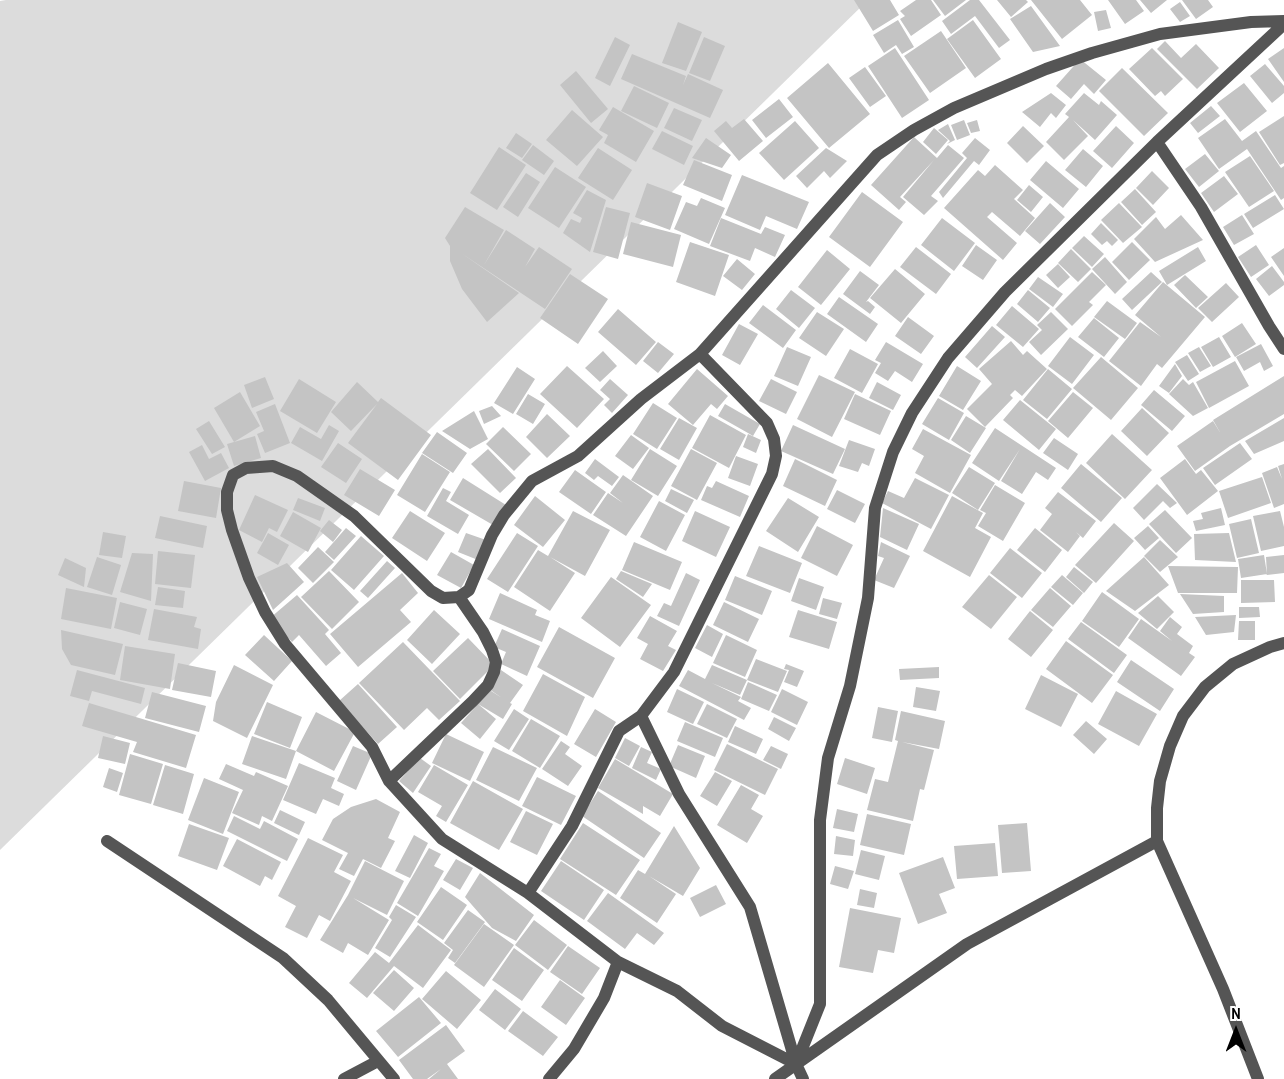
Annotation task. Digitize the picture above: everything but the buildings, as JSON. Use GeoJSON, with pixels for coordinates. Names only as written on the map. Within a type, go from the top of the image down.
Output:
{"type":"FeatureCollection","features":[{"type":"Feature","properties":{"kind":"street"},"geometry":{"type":"LineString","coordinates":[[796,1064],[722,1026],[677,991],[618,962],[528,893],[441,839],[389,781],[372,747],[285,644],[265,612],[249,578],[227,510],[227,492],[233,474],[246,468],[273,466],[297,476],[354,516],[431,591],[443,598],[459,597],[469,590],[492,535],[504,515],[532,481],[578,456],[641,399],[700,354],[877,155],[914,130],[954,108],[1092,52],[1160,34],[1251,22],[1284,23]]}},
{"type":"Feature","properties":{"kind":"street"},"geometry":{"type":"LineString","coordinates":[[796,1064],[820,1004],[820,820],[828,758],[850,686],[868,598],[875,508],[893,452],[912,412],[948,358],[1005,292],[1157,142],[1284,23]]}},
{"type":"Feature","properties":{"kind":"street"},"geometry":{"type":"LineString","coordinates":[[1157,142],[1201,207],[1284,349]]}},
{"type":"Feature","properties":{"kind":"street"},"geometry":{"type":"LineString","coordinates":[[528,893],[572,826],[619,731],[641,716],[674,672],[772,474],[776,456],[774,440],[767,423],[700,354]]}},
{"type":"Feature","properties":{"kind":"street"},"geometry":{"type":"LineString","coordinates":[[389,781],[473,701],[488,685],[494,672],[496,662],[492,650],[483,632],[459,597]]}},
{"type":"Feature","properties":{"kind":"street"},"geometry":{"type":"LineString","coordinates":[[1258,1079],[1222,989],[1157,841],[1160,781],[1170,746],[1183,716],[1204,687],[1233,664],[1284,643]]}},
{"type":"Feature","properties":{"kind":"street"},"geometry":{"type":"LineString","coordinates":[[641,716],[679,794],[750,906],[796,1064],[803,1079]]}},
{"type":"Feature","properties":{"kind":"street"},"geometry":{"type":"LineString","coordinates":[[107,841],[283,958],[328,1000],[394,1079]]}},
{"type":"Feature","properties":{"kind":"street"},"geometry":{"type":"LineString","coordinates":[[775,1079],[967,944],[1157,841]]}},
{"type":"Feature","properties":{"kind":"street"},"geometry":{"type":"LineString","coordinates":[[549,1079],[574,1049],[604,998],[618,962]]}},
{"type":"Feature","properties":{"kind":"street"},"geometry":{"type":"LineString","coordinates":[[344,1079],[378,1060]]}},
{"type":"Feature","properties":{"kind":"shaded area"},"geometry":{"type":"Polygon","coordinates":[[[868,0],[0,850],[0,1],[868,0]]]}}]}
